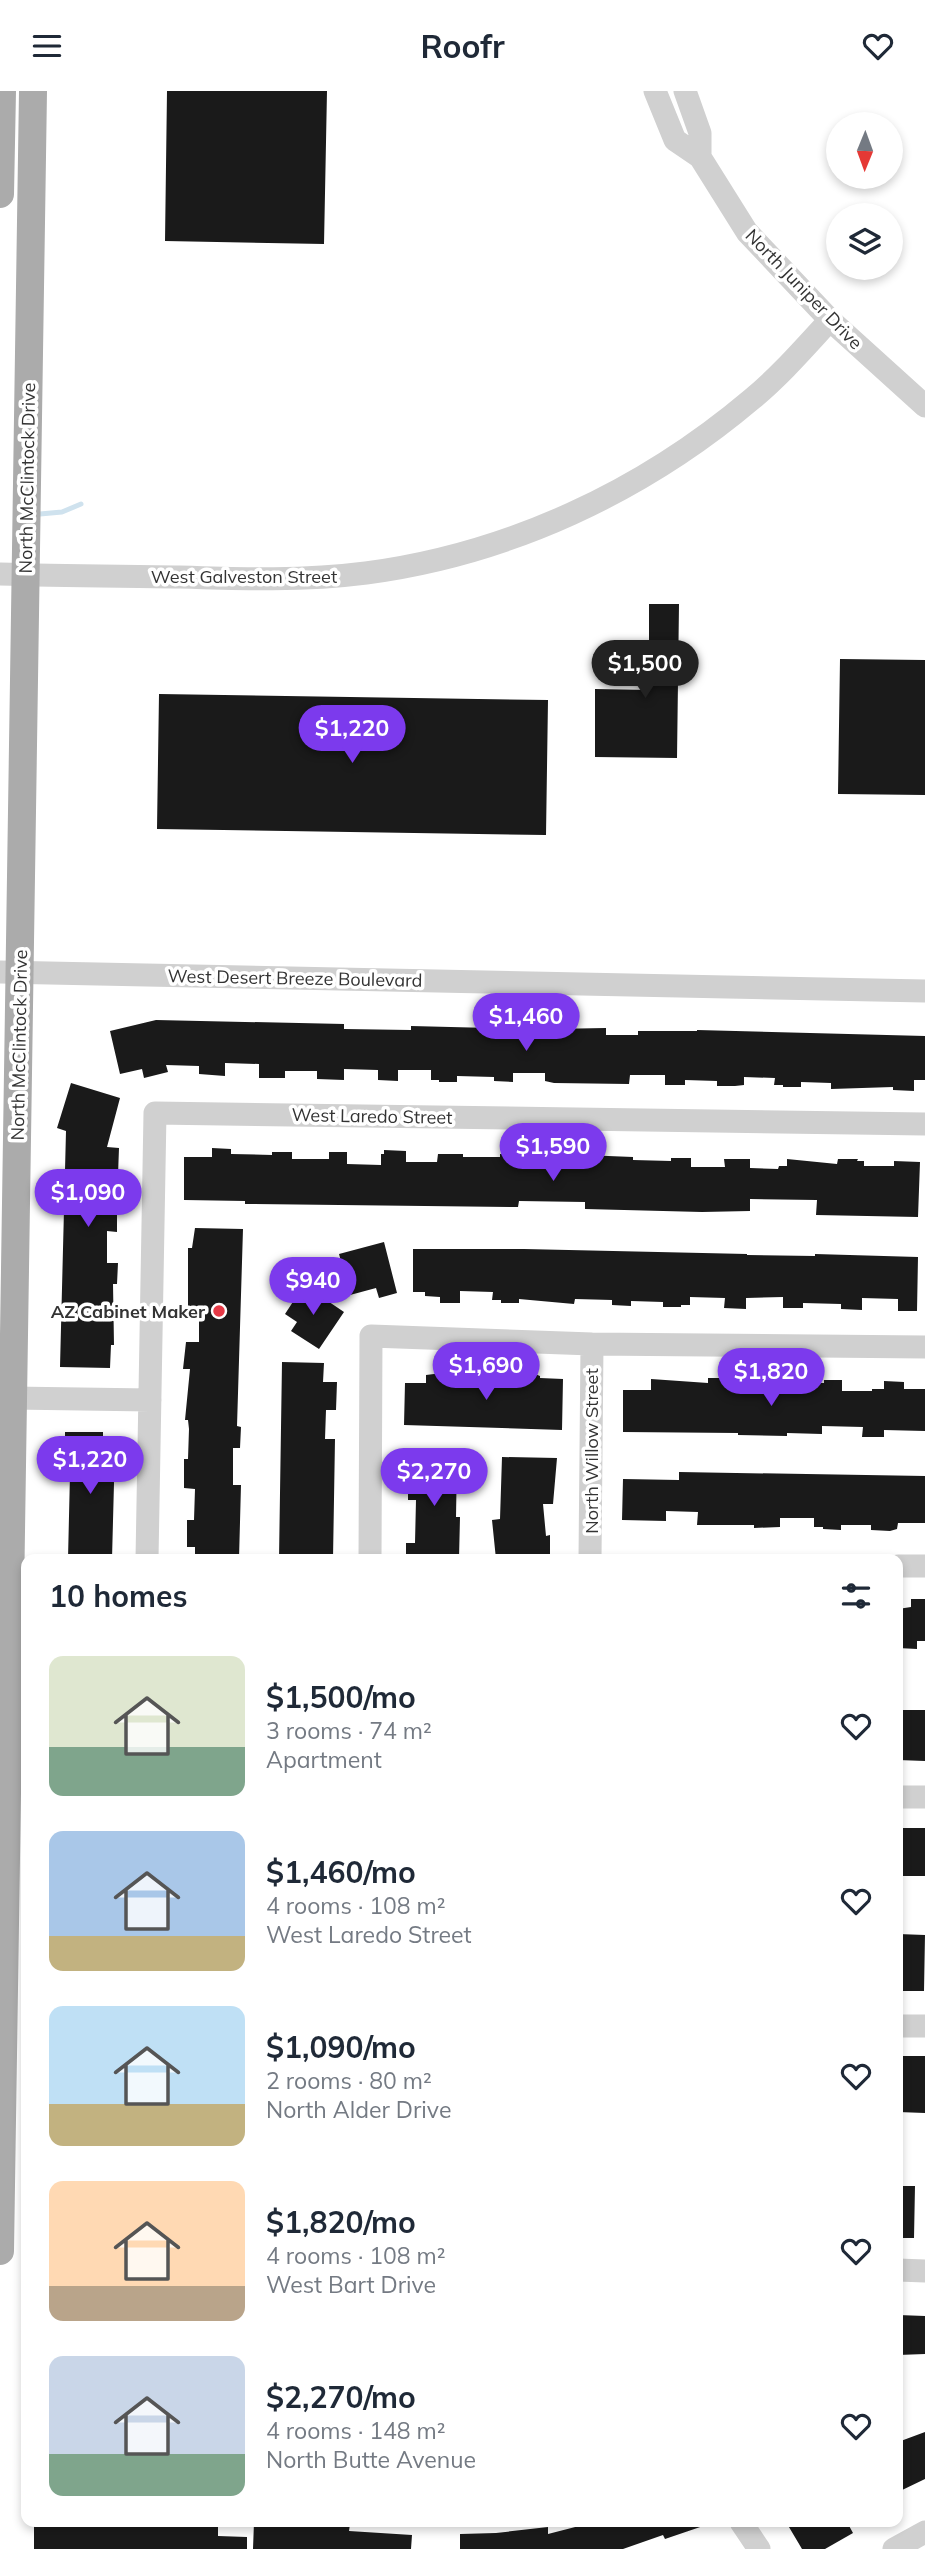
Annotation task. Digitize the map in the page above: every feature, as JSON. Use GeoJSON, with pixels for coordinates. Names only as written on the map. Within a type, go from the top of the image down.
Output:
{"type":"FeatureCollection","features":[{"type":"Feature","properties":{"kind":"main road"},"geometry":{"type":"LineString","coordinates":[[0,194],[2,91]]}},
{"type":"Feature","properties":{"kind":"main road","name":"North McClintock Drive"},"geometry":{"type":"LineString","coordinates":[[0,2251],[11,1787],[12,574],[33,91]]}},
{"type":"Feature","properties":{"kind":"street","name":"North Juniper Drive"},"geometry":{"type":"LineString","coordinates":[[655,91],[675,140],[700,157],[747,232],[830,320],[925,406]]}},
{"type":"Feature","properties":{"kind":"street","name":"North Juniper Drive"},"geometry":{"type":"LineString","coordinates":[[685,91],[700,133],[700,157]]}},
{"type":"Feature","properties":{"kind":"street","name":"West Galveston Street"},"geometry":{"type":"LineString","coordinates":[[12,574],[302,579],[416,566],[478,550],[549,524],[604,499],[696,444],[770,383],[830,320]]}},
{"type":"Feature","properties":{"kind":"street","name":"West Desert Breeze Boulevard"},"geometry":{"type":"LineString","coordinates":[[10,973],[925,991]]}},
{"type":"Feature","properties":{"kind":"street","name":"West Laredo Street"},"geometry":{"type":"LineString","coordinates":[[150,1400],[155,1113],[925,1125]]}},
{"type":"Feature","properties":{"kind":"street"},"geometry":{"type":"LineString","coordinates":[[370,1554],[371,1336],[592,1344],[925,1347]]}},
{"type":"Feature","properties":{"kind":"street","name":"North Willow Street"},"geometry":{"type":"LineString","coordinates":[[590,1554],[592,1344]]}},
{"type":"Feature","properties":{"kind":"street"},"geometry":{"type":"LineString","coordinates":[[12,1398],[150,1400],[148,1554]]}},
{"type":"Feature","properties":{"kind":"street"},"geometry":{"type":"LineString","coordinates":[[903,1566],[925,1566]]}},
{"type":"Feature","properties":{"kind":"street"},"geometry":{"type":"LineString","coordinates":[[903,1797],[925,1797]]}},
{"type":"Feature","properties":{"kind":"street"},"geometry":{"type":"LineString","coordinates":[[903,2026],[925,2027]]}},
{"type":"Feature","properties":{"kind":"street"},"geometry":{"type":"LineString","coordinates":[[903,2270],[925,2271]]}},
{"type":"Feature","properties":{"kind":"street"},"geometry":{"type":"LineString","coordinates":[[744,2527],[759,2549]]}},
{"type":"Feature","properties":{"kind":"street"},"geometry":{"type":"LineString","coordinates":[[894,2549],[925,2532]]}},
{"type":"Feature","properties":{"kind":"building"},"geometry":{"type":"Polygon","coordinates":[[[167,91],[327,91],[324,244],[165,241],[167,91]]]}},
{"type":"Feature","properties":{"kind":"building"},"geometry":{"type":"Polygon","coordinates":[[[649,604],[679,604],[677,758],[595,757],[595,689],[649,690],[649,604]]]}},
{"type":"Feature","properties":{"kind":"building"},"geometry":{"type":"Polygon","coordinates":[[[840,659],[925,660],[925,795],[838,794],[840,659]]]}},
{"type":"Feature","properties":{"kind":"building"},"geometry":{"type":"Polygon","coordinates":[[[159,694],[548,700],[546,835],[157,829],[159,694]]]}},
{"type":"Feature","properties":{"kind":"building"},"geometry":{"type":"Polygon","coordinates":[[[156,1020],[344,1024],[344,1029],[411,1030],[411,1026],[525,1029],[525,1025],[551,1025],[551,1029],[606,1028],[606,1035],[638,1035],[638,1031],[697,1030],[925,1036],[925,1080],[914,1080],[914,1091],[893,1090],[893,1087],[831,1089],[831,1083],[801,1082],[801,1087],[783,1087],[774,1085],[775,1078],[744,1077],[744,1085],[735,1086],[717,1086],[717,1081],[685,1080],[685,1085],[665,1085],[665,1075],[630,1075],[629,1084],[554,1083],[545,1081],[545,1073],[513,1073],[513,1082],[494,1081],[494,1077],[457,1076],[457,1082],[439,1082],[431,1080],[431,1070],[398,1070],[398,1081],[378,1080],[378,1070],[344,1069],[344,1080],[317,1079],[317,1071],[285,1071],[285,1078],[259,1078],[259,1064],[225,1063],[225,1076],[199,1074],[199,1066],[166,1065],[168,1072],[144,1078],[142,1069],[120,1074],[110,1031],[156,1020]]]}},
{"type":"Feature","properties":{"kind":"building"},"geometry":{"type":"Polygon","coordinates":[[[71,1083],[120,1098],[107,1147],[119,1148],[118,1175],[113,1175],[112,1206],[117,1206],[117,1232],[107,1231],[107,1263],[118,1263],[117,1284],[113,1284],[114,1345],[111,1345],[110,1368],[60,1367],[66,1131],[57,1128],[71,1083]]]}},
{"type":"Feature","properties":{"kind":"building"},"geometry":{"type":"Polygon","coordinates":[[[212,1148],[231,1149],[231,1154],[272,1155],[272,1152],[292,1152],[292,1159],[329,1159],[329,1152],[347,1152],[347,1164],[381,1165],[381,1154],[384,1154],[384,1150],[406,1151],[406,1162],[437,1162],[438,1154],[500,1157],[500,1154],[519,1154],[519,1166],[549,1167],[549,1162],[558,1163],[558,1154],[633,1157],[633,1160],[671,1161],[671,1158],[691,1158],[691,1167],[725,1167],[724,1159],[750,1159],[750,1168],[778,1169],[779,1166],[787,1166],[787,1159],[837,1164],[838,1159],[858,1159],[857,1161],[864,1161],[864,1166],[894,1166],[894,1161],[920,1162],[918,1217],[816,1215],[817,1200],[750,1199],[750,1211],[702,1212],[585,1209],[585,1202],[519,1201],[518,1207],[245,1204],[245,1201],[184,1200],[184,1157],[212,1157],[212,1148]]]}},
{"type":"Feature","properties":{"kind":"building"},"geometry":{"type":"Polygon","coordinates":[[[195,1228],[243,1229],[237,1426],[241,1427],[240,1448],[233,1448],[233,1485],[241,1485],[239,1554],[195,1554],[195,1547],[187,1547],[187,1520],[194,1520],[195,1489],[184,1488],[184,1459],[188,1459],[189,1429],[188,1420],[185,1420],[190,1369],[183,1369],[186,1342],[199,1342],[199,1313],[188,1313],[188,1248],[192,1248],[195,1228]]]}},
{"type":"Feature","properties":{"kind":"building"},"geometry":{"type":"Polygon","coordinates":[[[384,1242],[397,1293],[379,1298],[376,1288],[350,1295],[339,1254],[384,1242]]]}},
{"type":"Feature","properties":{"kind":"building"},"geometry":{"type":"Polygon","coordinates":[[[413,1249],[918,1257],[917,1311],[898,1311],[898,1299],[862,1298],[862,1310],[841,1309],[841,1304],[803,1303],[803,1308],[783,1308],[783,1297],[746,1298],[746,1309],[724,1308],[725,1298],[690,1297],[690,1305],[681,1307],[663,1307],[663,1302],[631,1301],[631,1306],[612,1305],[612,1300],[575,1299],[574,1304],[519,1299],[519,1303],[501,1303],[501,1300],[492,1300],[493,1292],[460,1291],[460,1303],[440,1303],[440,1297],[425,1296],[425,1292],[413,1292],[413,1249]]]}},
{"type":"Feature","properties":{"kind":"building"},"geometry":{"type":"Polygon","coordinates":[[[304,1285],[344,1312],[319,1349],[291,1331],[297,1322],[285,1314],[304,1285]]]}},
{"type":"Feature","properties":{"kind":"building"},"geometry":{"type":"Polygon","coordinates":[[[282,1362],[324,1363],[323,1382],[337,1382],[336,1410],[326,1410],[325,1439],[335,1439],[333,1554],[279,1554],[282,1362]]]}},
{"type":"Feature","properties":{"kind":"building"},"geometry":{"type":"Polygon","coordinates":[[[452,1374],[452,1379],[482,1380],[483,1374],[535,1374],[540,1378],[563,1379],[562,1430],[404,1425],[405,1383],[426,1383],[426,1375],[452,1374]]]}},
{"type":"Feature","properties":{"kind":"building"},"geometry":{"type":"Polygon","coordinates":[[[708,1378],[728,1378],[728,1383],[760,1383],[760,1378],[824,1383],[824,1380],[842,1380],[842,1391],[872,1391],[884,1389],[884,1381],[904,1382],[904,1389],[925,1389],[925,1431],[884,1430],[884,1437],[862,1437],[863,1427],[822,1426],[822,1434],[787,1433],[787,1436],[623,1432],[623,1390],[651,1390],[651,1379],[708,1383],[708,1378]]]}},
{"type":"Feature","properties":{"kind":"building"},"geometry":{"type":"Polygon","coordinates":[[[65,1432],[103,1432],[103,1452],[111,1452],[114,1483],[112,1554],[68,1554],[70,1474],[65,1474],[65,1432]]]}},
{"type":"Feature","properties":{"kind":"building"},"geometry":{"type":"Polygon","coordinates":[[[408,1457],[457,1458],[456,1517],[460,1517],[459,1554],[406,1554],[406,1543],[415,1543],[416,1500],[408,1500],[408,1457]]]}},
{"type":"Feature","properties":{"kind":"building"},"geometry":{"type":"Polygon","coordinates":[[[502,1457],[557,1458],[553,1504],[543,1504],[546,1536],[550,1535],[550,1554],[495,1554],[492,1520],[500,1519],[502,1457]]]}},
{"type":"Feature","properties":{"kind":"building"},"geometry":{"type":"Polygon","coordinates":[[[679,1472],[925,1476],[925,1523],[898,1523],[897,1529],[890,1531],[871,1530],[871,1525],[841,1525],[841,1530],[814,1527],[814,1518],[780,1518],[780,1527],[754,1528],[754,1525],[697,1525],[698,1512],[666,1511],[666,1521],[622,1520],[623,1479],[679,1480],[679,1472]]]}},
{"type":"Feature","properties":{"kind":"building"},"geometry":{"type":"Polygon","coordinates":[[[911,1599],[925,1599],[925,1641],[917,1641],[917,1649],[903,1648],[903,1608],[911,1607],[911,1599]]]}},
{"type":"Feature","properties":{"kind":"building"},"geometry":{"type":"Polygon","coordinates":[[[903,1710],[925,1710],[925,1761],[903,1760],[903,1710]]]}},
{"type":"Feature","properties":{"kind":"building"},"geometry":{"type":"Polygon","coordinates":[[[903,1828],[925,1828],[925,1876],[903,1876],[903,1828]]]}},
{"type":"Feature","properties":{"kind":"building"},"geometry":{"type":"Polygon","coordinates":[[[903,1934],[925,1935],[924,1991],[903,1991],[903,1934]]]}},
{"type":"Feature","properties":{"kind":"building"},"geometry":{"type":"Polygon","coordinates":[[[903,2056],[925,2056],[925,2113],[903,2112],[903,2056]]]}},
{"type":"Feature","properties":{"kind":"building"},"geometry":{"type":"Polygon","coordinates":[[[903,2186],[915,2186],[914,2238],[903,2238],[903,2186]]]}},
{"type":"Feature","properties":{"kind":"building"},"geometry":{"type":"Polygon","coordinates":[[[903,2315],[925,2316],[925,2354],[903,2355],[903,2315]]]}},
{"type":"Feature","properties":{"kind":"building"},"geometry":{"type":"Polygon","coordinates":[[[925,2432],[925,2479],[903,2490],[903,2440],[925,2432]]]}},
{"type":"Feature","properties":{"kind":"building"},"geometry":{"type":"Polygon","coordinates":[[[34,2527],[218,2527],[218,2536],[247,2537],[247,2549],[34,2549],[34,2527]]]}},
{"type":"Feature","properties":{"kind":"building"},"geometry":{"type":"Polygon","coordinates":[[[254,2527],[350,2527],[349,2531],[412,2535],[411,2549],[253,2549],[254,2527]]]}},
{"type":"Feature","properties":{"kind":"building"},"geometry":{"type":"Polygon","coordinates":[[[548,2527],[548,2534],[575,2527],[700,2527],[665,2539],[663,2535],[623,2549],[460,2549],[460,2534],[548,2527]]]}},
{"type":"Feature","properties":{"kind":"building"},"geometry":{"type":"Polygon","coordinates":[[[789,2527],[850,2527],[853,2533],[825,2549],[802,2549],[789,2527]]]}},
{"type":"Feature","properties":{"kind":"waterway"},"geometry":{"type":"LineString","coordinates":[[40,514],[62,512],[81,504]]}},
{"type":"Feature","properties":{"kind":"place","name":"AZ Cabinet Maker"},"geometry":{"type":"Point","coordinates":[219,1311]}}]}
